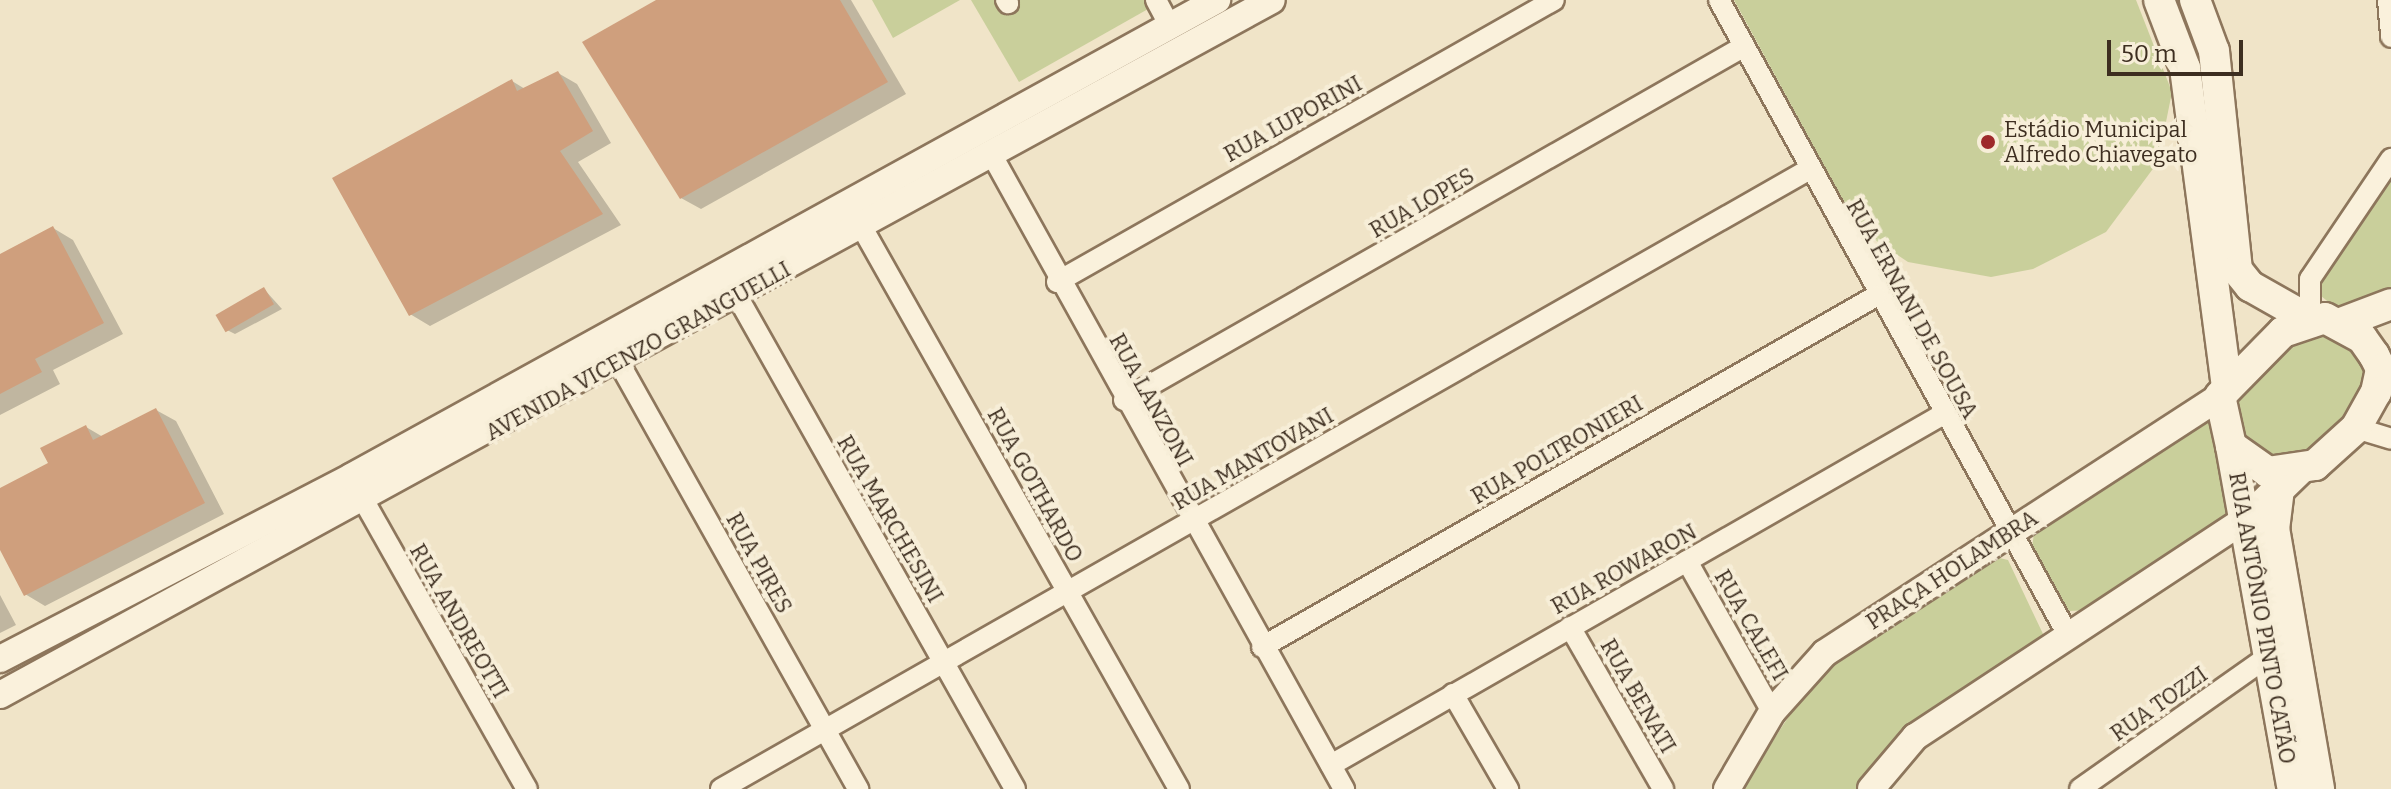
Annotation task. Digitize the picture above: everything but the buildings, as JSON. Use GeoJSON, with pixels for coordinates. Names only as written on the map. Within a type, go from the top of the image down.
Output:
{"type":"FeatureCollection","features":[{"type":"Feature","properties":{"kind":"main road"},"geometry":{"type":"LineString","coordinates":[[2159,0],[2185,68],[2231,446],[2268,472],[2292,476],[2315,465],[2356,428],[2386,370],[2341,323]]}},
{"type":"Feature","properties":{"kind":"main road"},"geometry":{"type":"LineString","coordinates":[[2195,0],[2214,51],[2237,270],[2250,286],[2310,320],[2341,323],[2391,304]]}},
{"type":"Feature","properties":{"kind":"main road"},"geometry":{"type":"LineString","coordinates":[[2224,391],[2283,332],[2310,320]]}},
{"type":"Feature","properties":{"kind":"main road","name":"RUA ANTÔNIO PINTO CATÃO"},"geometry":{"type":"LineString","coordinates":[[2231,446],[2266,658],[2293,789]]}},
{"type":"Feature","properties":{"kind":"main road","name":"RUA ANTÔNIO PINTO CATÃO"},"geometry":{"type":"LineString","coordinates":[[2292,476],[2274,528],[2319,789]]}},
{"type":"Feature","properties":{"kind":"street"},"geometry":{"type":"LineString","coordinates":[[1156,0],[1170,26]]}},
{"type":"Feature","properties":{"kind":"street","name":"AVENIDA VICENZO GRANGUELLI"},"geometry":{"type":"LineString","coordinates":[[0,659],[351,477],[1217,0]]}},
{"type":"Feature","properties":{"kind":"street","name":"AVENIDA VICENZO GRANGUELLI"},"geometry":{"type":"LineString","coordinates":[[0,695],[863,230],[1272,0]]}},
{"type":"Feature","properties":{"kind":"street","name":"RUA LUPORINI"},"geometry":{"type":"LineString","coordinates":[[1057,282],[1554,0]]}},
{"type":"Feature","properties":{"kind":"street","name":"RUA ERNANI DE SOUSA"},"geometry":{"type":"LineString","coordinates":[[1719,0],[1876,296],[2069,637]]}},
{"type":"Feature","properties":{"kind":"street"},"geometry":{"type":"LineString","coordinates":[[2388,0],[2391,37]]}},
{"type":"Feature","properties":{"kind":"street","name":"RUA LOPES"},"geometry":{"type":"LineString","coordinates":[[1124,400],[1743,47]]}},
{"type":"Feature","properties":{"kind":"street","name":"RUA LANZONI"},"geometry":{"type":"LineString","coordinates":[[993,157],[1057,282],[1344,789]]}},
{"type":"Feature","properties":{"kind":"street"},"geometry":{"type":"LineString","coordinates":[[2310,320],[2310,279],[2391,159]]}},
{"type":"Feature","properties":{"kind":"street","name":"RUA MANTOVANI"},"geometry":{"type":"LineString","coordinates":[[721,789],[1808,170]]}},
{"type":"Feature","properties":{"kind":"street","name":"RUA GOTHARDO"},"geometry":{"type":"LineString","coordinates":[[849,205],[1179,789]]}},
{"type":"Feature","properties":{"kind":"street","name":"RUA MARCHESINI"},"geometry":{"type":"LineString","coordinates":[[724,272],[1015,789]]}},
{"type":"Feature","properties":{"kind":"street","name":"RUA POLTRONIERI"},"geometry":{"type":"LineString","coordinates":[[1262,647],[1876,296]]}},
{"type":"Feature","properties":{"kind":"street","name":"RUA PIRES"},"geometry":{"type":"LineString","coordinates":[[618,361],[858,789]]}},
{"type":"Feature","properties":{"kind":"street","name":"PRAÇA HOLAMBRA"},"geometry":{"type":"LineString","coordinates":[[1727,789],[1772,712],[1825,653],[2224,391]]}},
{"type":"Feature","properties":{"kind":"street","name":"RUA ROWARON"},"geometry":{"type":"LineString","coordinates":[[1331,765],[1942,415]]}},
{"type":"Feature","properties":{"kind":"street"},"geometry":{"type":"LineString","coordinates":[[2356,428],[2391,439]]}},
{"type":"Feature","properties":{"kind":"street"},"geometry":{"type":"LineString","coordinates":[[1871,789],[1915,737],[2244,520],[2292,476]]}},
{"type":"Feature","properties":{"kind":"street","name":"RUA ANDREOTTI"},"geometry":{"type":"LineString","coordinates":[[351,477],[527,789]]}},
{"type":"Feature","properties":{"kind":"street","name":"RUA CALEFI"},"geometry":{"type":"LineString","coordinates":[[1687,561],[1772,712]]}},
{"type":"Feature","properties":{"kind":"street"},"geometry":{"type":"LineString","coordinates":[[153,580],[166,604]]}},
{"type":"Feature","properties":{"kind":"street","name":"RUA BENATI"},"geometry":{"type":"LineString","coordinates":[[1570,627],[1663,789]]}},
{"type":"Feature","properties":{"kind":"street","name":"RUA TOZZI"},"geometry":{"type":"LineString","coordinates":[[2080,789],[2266,658]]}},
{"type":"Feature","properties":{"kind":"street"},"geometry":{"type":"LineString","coordinates":[[1453,694],[1508,789]]}},
{"type":"Feature","properties":{"kind":"green space"},"geometry":{"type":"Polygon","coordinates":[[[872,0],[960,0],[893,38],[872,0]]]}},
{"type":"Feature","properties":{"kind":"green space"},"geometry":{"type":"Polygon","coordinates":[[[971,0],[1164,0],[1019,82],[971,0]]]}},
{"type":"Feature","properties":{"kind":"green space","name":"Estádio Municipal Alfredo Chiavegato"},"geometry":{"type":"Polygon","coordinates":[[[1734,0],[2136,0],[2172,92],[2158,162],[2106,232],[2033,269],[1991,277],[1908,262],[1872,238],[1846,206],[1734,0]]]}},
{"type":"Feature","properties":{"kind":"green space"},"geometry":{"type":"Polygon","coordinates":[[[2391,177],[2391,296],[2336,308],[2316,292],[2391,177]]]}},
{"type":"Feature","properties":{"kind":"green space"},"geometry":{"type":"Polygon","coordinates":[[[2317,328],[2352,338],[2369,369],[2358,409],[2300,461],[2278,467],[2246,449],[2233,417],[2238,398],[2297,336],[2317,328]]]}},
{"type":"Feature","properties":{"kind":"green space"},"geometry":{"type":"Polygon","coordinates":[[[2196,416],[2212,419],[2231,510],[2226,517],[2088,610],[2069,611],[2032,548],[2035,525],[2196,416]]]}},
{"type":"Feature","properties":{"kind":"green space"},"geometry":{"type":"Polygon","coordinates":[[[1991,556],[2008,560],[2044,636],[1896,739],[1862,789],[1742,789],[1816,674],[1991,556]]]}},
{"type":"Feature","properties":{"kind":"place","name":"Estádio Municipal Alfredo Chiavegato"},"geometry":{"type":"Point","coordinates":[1988,142]}}]}
